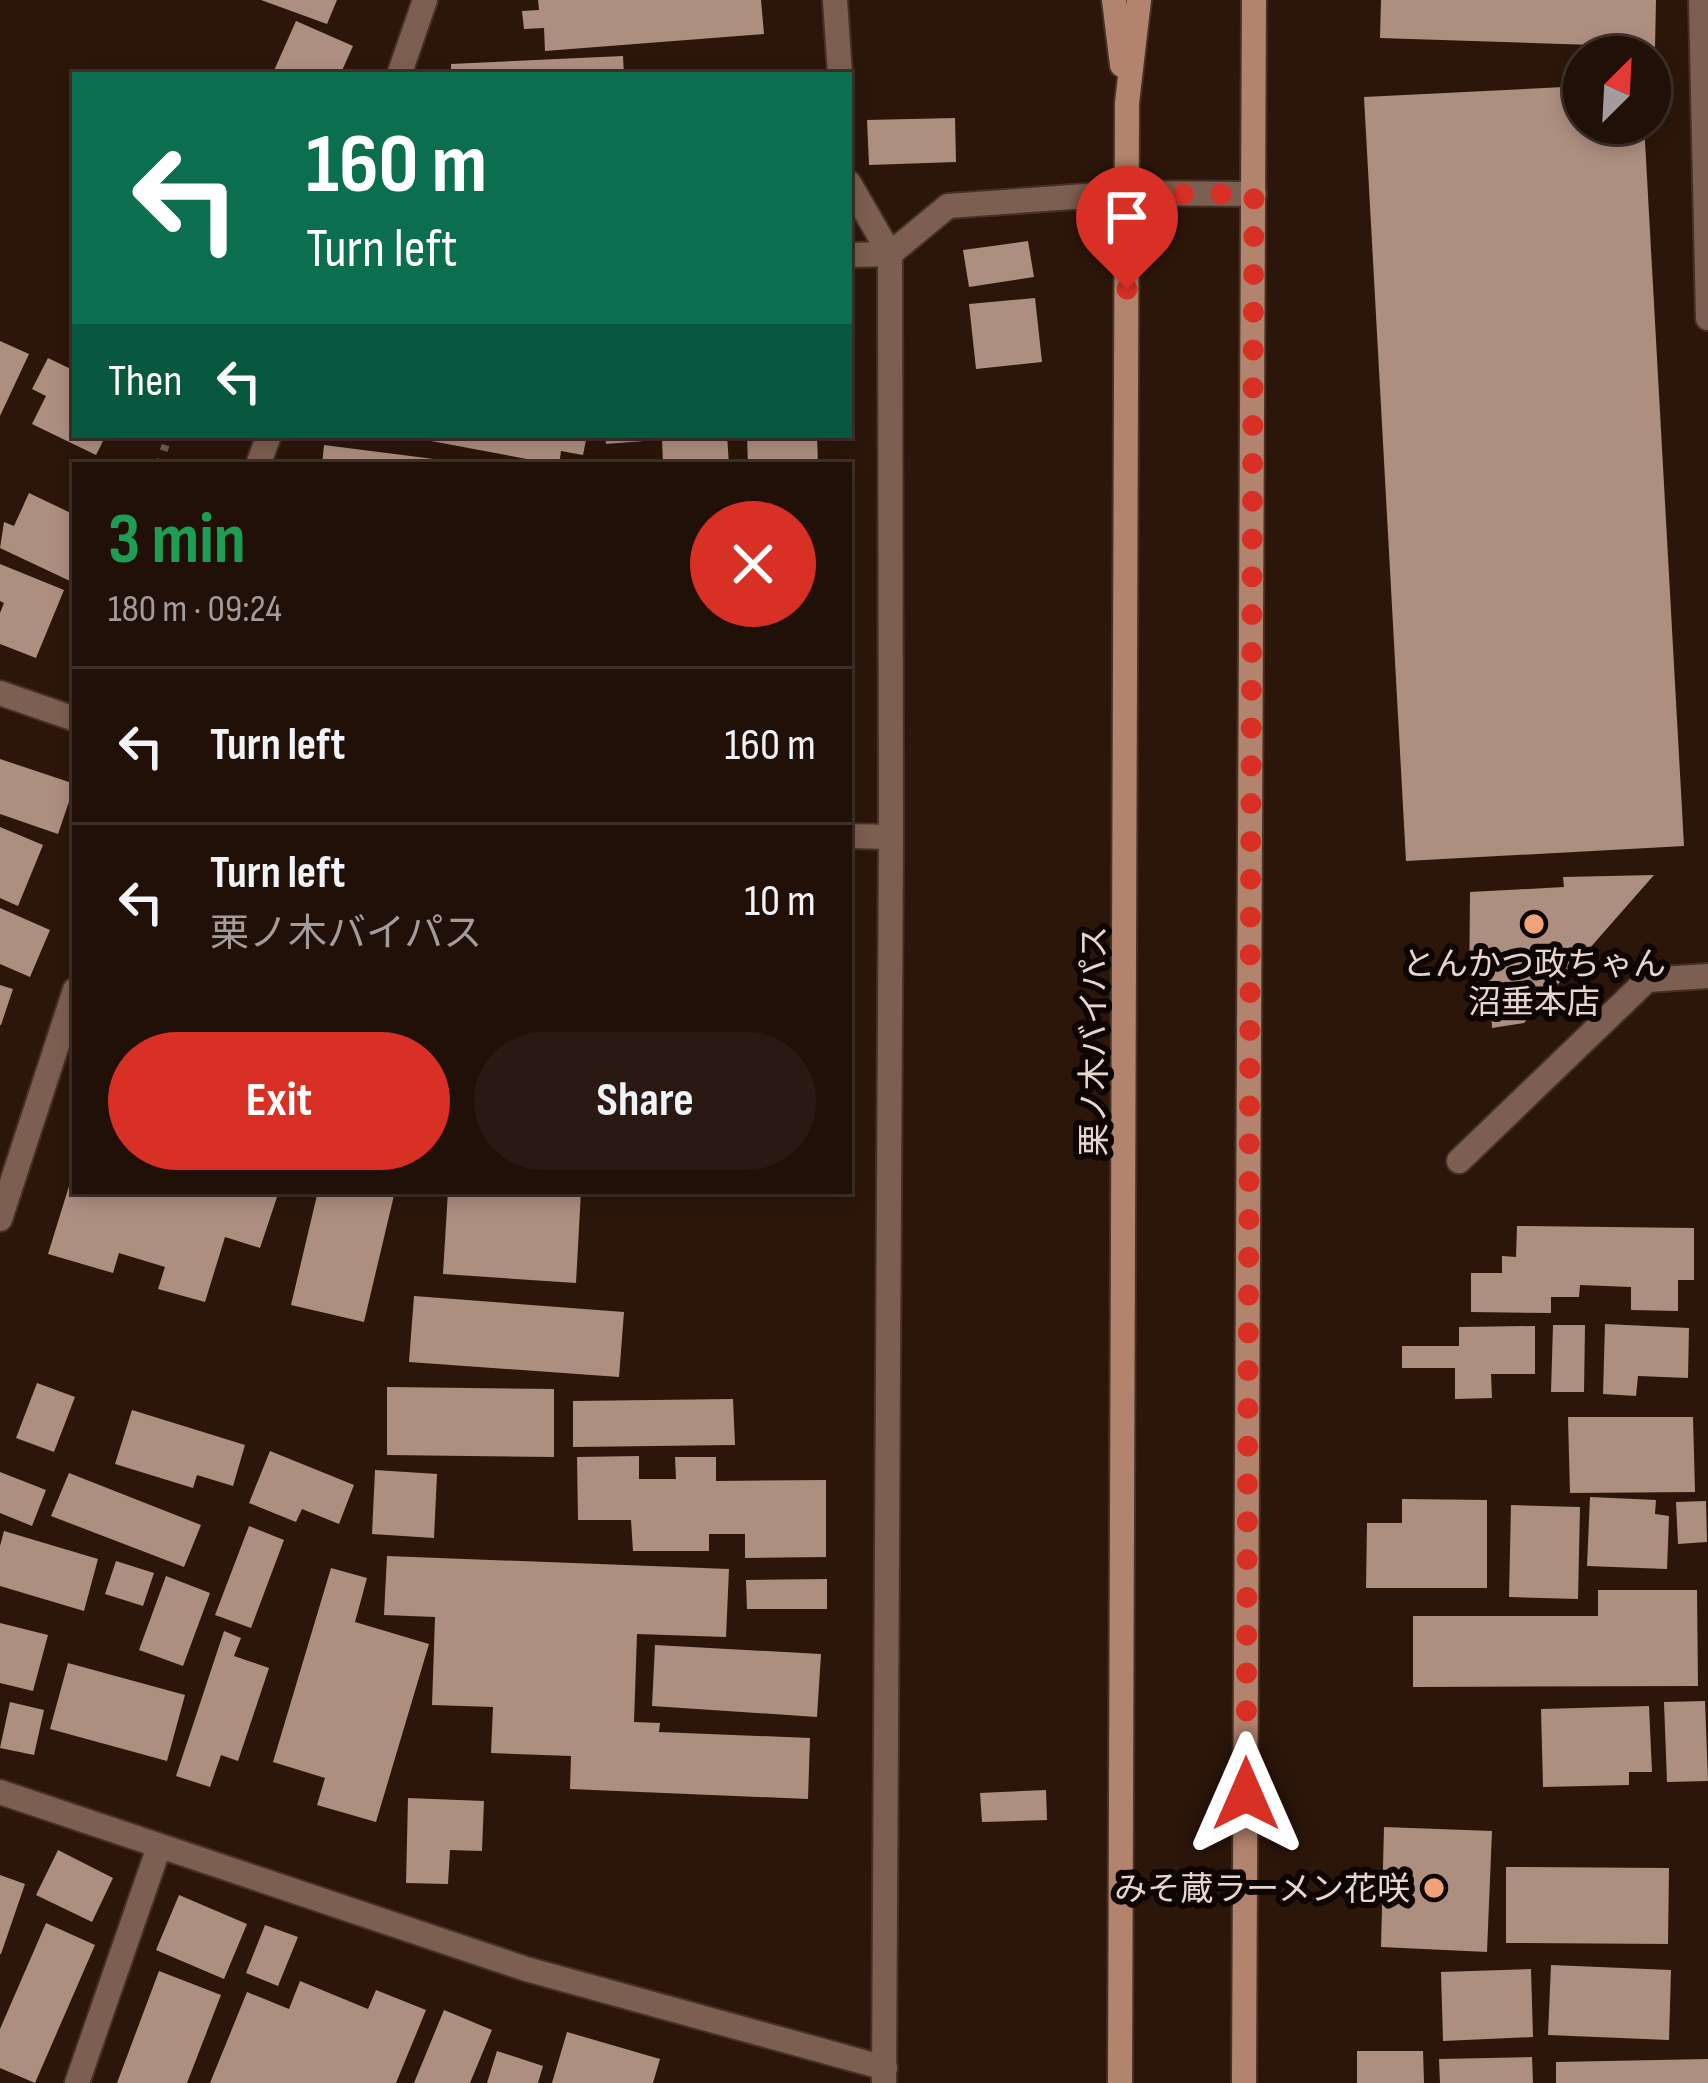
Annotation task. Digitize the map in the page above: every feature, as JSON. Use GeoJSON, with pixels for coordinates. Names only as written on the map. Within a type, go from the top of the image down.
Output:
{"type":"FeatureCollection","features":[{"type":"Feature","properties":{"kind":"main road"},"geometry":{"type":"LineString","coordinates":[[1114,0],[1127,103]]}},
{"type":"Feature","properties":{"kind":"main road","name":"栗ノ木バイパス"},"geometry":{"type":"LineString","coordinates":[[1120,2083],[1127,103],[1139,0]]}},
{"type":"Feature","properties":{"kind":"main road"},"geometry":{"type":"LineString","coordinates":[[1244,2083],[1254,0]]}},
{"type":"Feature","properties":{"kind":"street"},"geometry":{"type":"LineString","coordinates":[[400,72],[425,0]]}},
{"type":"Feature","properties":{"kind":"street"},"geometry":{"type":"LineString","coordinates":[[835,0],[840,72]]}},
{"type":"Feature","properties":{"kind":"street"},"geometry":{"type":"LineString","coordinates":[[1701,0],[1708,318]]}},
{"type":"Feature","properties":{"kind":"street"},"geometry":{"type":"LineString","coordinates":[[0,1792],[526,1969],[884,2075],[890,254],[852,188]]}},
{"type":"Feature","properties":{"kind":"street"},"geometry":{"type":"LineString","coordinates":[[852,255],[890,254],[948,206],[1127,194],[1254,194]]}},
{"type":"Feature","properties":{"kind":"street"},"geometry":{"type":"LineString","coordinates":[[0,693],[72,718]]}},
{"type":"Feature","properties":{"kind":"street"},"geometry":{"type":"LineString","coordinates":[[852,836],[891,837]]}},
{"type":"Feature","properties":{"kind":"street"},"geometry":{"type":"LineString","coordinates":[[1459,1161],[1647,980],[1708,976]]}},
{"type":"Feature","properties":{"kind":"street"},"geometry":{"type":"LineString","coordinates":[[0,1219],[72,999]]}},
{"type":"Feature","properties":{"kind":"street"},"geometry":{"type":"LineString","coordinates":[[77,2083],[159,1847]]}},
{"type":"Feature","properties":{"kind":"building"},"geometry":{"type":"Polygon","coordinates":[[[261,0],[337,0],[327,24],[261,0]]]}},
{"type":"Feature","properties":{"kind":"building"},"geometry":{"type":"Polygon","coordinates":[[[538,0],[761,0],[764,34],[545,51],[544,28],[524,29],[522,11],[539,10],[538,0]]]}},
{"type":"Feature","properties":{"kind":"building"},"geometry":{"type":"Polygon","coordinates":[[[1381,0],[1656,0],[1655,36],[1563,36],[1563,44],[1380,38],[1381,0]]]}},
{"type":"Feature","properties":{"kind":"building"},"geometry":{"type":"Polygon","coordinates":[[[296,21],[353,46],[341,72],[273,72],[296,21]]]}},
{"type":"Feature","properties":{"kind":"building"},"geometry":{"type":"Polygon","coordinates":[[[623,56],[624,72],[451,72],[451,64],[623,56]]]}},
{"type":"Feature","properties":{"kind":"building"},"geometry":{"type":"Polygon","coordinates":[[[1563,87],[1563,144],[1645,144],[1684,846],[1406,861],[1364,97],[1563,87]]]}},
{"type":"Feature","properties":{"kind":"building"},"geometry":{"type":"Polygon","coordinates":[[[955,118],[956,162],[869,165],[867,120],[955,118]]]}},
{"type":"Feature","properties":{"kind":"building"},"geometry":{"type":"Polygon","coordinates":[[[1028,241],[1034,277],[969,287],[963,250],[1028,241]]]}},
{"type":"Feature","properties":{"kind":"building"},"geometry":{"type":"Polygon","coordinates":[[[1035,298],[1042,362],[976,369],[969,304],[1035,298]]]}},
{"type":"Feature","properties":{"kind":"building"},"geometry":{"type":"Polygon","coordinates":[[[0,341],[29,354],[0,416],[0,341]]]}},
{"type":"Feature","properties":{"kind":"building"},"geometry":{"type":"Polygon","coordinates":[[[48,358],[72,370],[72,438],[104,438],[96,455],[32,424],[46,396],[32,389],[48,358]]]}},
{"type":"Feature","properties":{"kind":"building"},"geometry":{"type":"Polygon","coordinates":[[[415,438],[586,438],[583,455],[561,451],[559,462],[415,438]]]}},
{"type":"Feature","properties":{"kind":"building"},"geometry":{"type":"Polygon","coordinates":[[[605,438],[657,438],[657,440],[606,444],[605,438]]]}},
{"type":"Feature","properties":{"kind":"building"},"geometry":{"type":"Polygon","coordinates":[[[662,438],[727,438],[729,462],[663,462],[662,438]]]}},
{"type":"Feature","properties":{"kind":"building"},"geometry":{"type":"Polygon","coordinates":[[[747,438],[817,438],[818,462],[748,462],[747,438]]]}},
{"type":"Feature","properties":{"kind":"building"},"geometry":{"type":"Polygon","coordinates":[[[324,445],[457,462],[322,462],[324,445]]]}},
{"type":"Feature","properties":{"kind":"building"},"geometry":{"type":"Polygon","coordinates":[[[29,493],[72,514],[70,581],[0,548],[4,522],[14,526],[29,493]]]}},
{"type":"Feature","properties":{"kind":"building"},"geometry":{"type":"Polygon","coordinates":[[[0,564],[64,590],[36,658],[0,644],[4,603],[0,601],[0,564]]]}},
{"type":"Feature","properties":{"kind":"building"},"geometry":{"type":"Polygon","coordinates":[[[0,759],[72,783],[58,834],[0,814],[0,759]]]}},
{"type":"Feature","properties":{"kind":"building"},"geometry":{"type":"Polygon","coordinates":[[[0,827],[43,845],[18,906],[0,898],[0,827]]]}},
{"type":"Feature","properties":{"kind":"building"},"geometry":{"type":"Polygon","coordinates":[[[1654,875],[1524,1023],[1492,1028],[1491,1004],[1469,1006],[1470,892],[1564,887],[1563,877],[1654,875]]]}},
{"type":"Feature","properties":{"kind":"building"},"geometry":{"type":"Polygon","coordinates":[[[0,908],[50,930],[30,977],[0,964],[0,908]]]}},
{"type":"Feature","properties":{"kind":"building"},"geometry":{"type":"Polygon","coordinates":[[[0,985],[13,989],[1,1025],[0,1025],[0,985]]]}},
{"type":"Feature","properties":{"kind":"building"},"geometry":{"type":"Polygon","coordinates":[[[72,1176],[72,1194],[277,1197],[260,1248],[225,1237],[205,1302],[158,1289],[165,1267],[119,1253],[113,1273],[48,1254],[72,1176]]]}},
{"type":"Feature","properties":{"kind":"building"},"geometry":{"type":"Polygon","coordinates":[[[317,1194],[394,1194],[364,1322],[291,1305],[317,1194]]]}},
{"type":"Feature","properties":{"kind":"building"},"geometry":{"type":"Polygon","coordinates":[[[448,1194],[581,1194],[576,1283],[443,1274],[448,1194]]]}},
{"type":"Feature","properties":{"kind":"building"},"geometry":{"type":"Polygon","coordinates":[[[1517,1226],[1694,1228],[1694,1280],[1678,1280],[1678,1311],[1631,1310],[1631,1287],[1580,1285],[1579,1297],[1551,1297],[1551,1313],[1471,1312],[1471,1273],[1502,1273],[1502,1256],[1516,1257],[1517,1226]]]}},
{"type":"Feature","properties":{"kind":"building"},"geometry":{"type":"Polygon","coordinates":[[[414,1296],[624,1312],[619,1377],[409,1362],[414,1296]]]}},
{"type":"Feature","properties":{"kind":"building"},"geometry":{"type":"Polygon","coordinates":[[[1605,1324],[1689,1328],[1688,1378],[1638,1376],[1636,1396],[1603,1394],[1605,1324]]]}},
{"type":"Feature","properties":{"kind":"building"},"geometry":{"type":"Polygon","coordinates":[[[1553,1325],[1585,1325],[1584,1392],[1551,1392],[1553,1325]]]}},
{"type":"Feature","properties":{"kind":"building"},"geometry":{"type":"Polygon","coordinates":[[[1535,1326],[1535,1374],[1491,1374],[1492,1398],[1455,1399],[1455,1368],[1402,1368],[1402,1346],[1459,1346],[1459,1327],[1535,1326]]]}},
{"type":"Feature","properties":{"kind":"building"},"geometry":{"type":"Polygon","coordinates":[[[37,1383],[75,1397],[54,1452],[16,1438],[37,1383]]]}},
{"type":"Feature","properties":{"kind":"building"},"geometry":{"type":"Polygon","coordinates":[[[387,1387],[554,1389],[554,1457],[387,1455],[387,1387]]]}},
{"type":"Feature","properties":{"kind":"building"},"geometry":{"type":"Polygon","coordinates":[[[733,1399],[735,1445],[573,1447],[573,1401],[733,1399]]]}},
{"type":"Feature","properties":{"kind":"building"},"geometry":{"type":"Polygon","coordinates":[[[132,1410],[245,1445],[233,1486],[197,1475],[193,1488],[115,1464],[132,1410]]]}},
{"type":"Feature","properties":{"kind":"building"},"geometry":{"type":"Polygon","coordinates":[[[1568,1417],[1693,1417],[1695,1492],[1570,1493],[1568,1417]]]}},
{"type":"Feature","properties":{"kind":"building"},"geometry":{"type":"Polygon","coordinates":[[[270,1451],[354,1485],[339,1524],[302,1509],[296,1522],[249,1503],[270,1451]]]}},
{"type":"Feature","properties":{"kind":"building"},"geometry":{"type":"Polygon","coordinates":[[[639,1456],[639,1479],[676,1479],[675,1457],[716,1457],[716,1481],[826,1480],[826,1557],[745,1558],[745,1534],[709,1534],[709,1551],[633,1551],[631,1520],[578,1520],[577,1457],[639,1456]]]}},
{"type":"Feature","properties":{"kind":"building"},"geometry":{"type":"Polygon","coordinates":[[[375,1470],[437,1474],[434,1538],[372,1534],[375,1470]]]}},
{"type":"Feature","properties":{"kind":"building"},"geometry":{"type":"Polygon","coordinates":[[[0,1472],[46,1490],[32,1526],[0,1513],[0,1472]]]}},
{"type":"Feature","properties":{"kind":"building"},"geometry":{"type":"Polygon","coordinates":[[[69,1473],[201,1525],[184,1567],[51,1516],[69,1473]]]}},
{"type":"Feature","properties":{"kind":"building"},"geometry":{"type":"Polygon","coordinates":[[[1590,1497],[1656,1500],[1655,1514],[1669,1516],[1667,1569],[1587,1566],[1590,1497]]]}},
{"type":"Feature","properties":{"kind":"building"},"geometry":{"type":"Polygon","coordinates":[[[1402,1499],[1487,1500],[1487,1588],[1366,1588],[1367,1523],[1402,1523],[1402,1499]]]}},
{"type":"Feature","properties":{"kind":"building"},"geometry":{"type":"Polygon","coordinates":[[[1706,1501],[1707,1542],[1678,1544],[1676,1502],[1706,1501]]]}},
{"type":"Feature","properties":{"kind":"building"},"geometry":{"type":"Polygon","coordinates":[[[1511,1505],[1580,1507],[1578,1599],[1509,1597],[1511,1505]]]}},
{"type":"Feature","properties":{"kind":"building"},"geometry":{"type":"Polygon","coordinates":[[[249,1526],[284,1540],[251,1628],[215,1615],[249,1526]]]}},
{"type":"Feature","properties":{"kind":"building"},"geometry":{"type":"Polygon","coordinates":[[[4,1531],[98,1559],[84,1611],[0,1586],[4,1531]]]}},
{"type":"Feature","properties":{"kind":"building"},"geometry":{"type":"Polygon","coordinates":[[[387,1556],[729,1569],[726,1637],[637,1634],[634,1722],[660,1723],[659,1732],[810,1738],[808,1799],[570,1789],[571,1756],[491,1753],[493,1707],[432,1705],[435,1617],[384,1615],[387,1556]]]}},
{"type":"Feature","properties":{"kind":"building"},"geometry":{"type":"Polygon","coordinates":[[[116,1561],[154,1573],[143,1606],[105,1594],[116,1561]]]}},
{"type":"Feature","properties":{"kind":"building"},"geometry":{"type":"Polygon","coordinates":[[[331,1568],[367,1578],[355,1622],[429,1644],[376,1822],[317,1805],[325,1778],[273,1762],[331,1568]]]}},
{"type":"Feature","properties":{"kind":"building"},"geometry":{"type":"Polygon","coordinates":[[[166,1576],[210,1593],[183,1666],[139,1650],[166,1576]]]}},
{"type":"Feature","properties":{"kind":"building"},"geometry":{"type":"Polygon","coordinates":[[[827,1579],[827,1609],[747,1609],[746,1580],[827,1579]]]}},
{"type":"Feature","properties":{"kind":"building"},"geometry":{"type":"Polygon","coordinates":[[[1598,1590],[1697,1590],[1698,1686],[1413,1687],[1413,1616],[1598,1616],[1598,1590]]]}},
{"type":"Feature","properties":{"kind":"building"},"geometry":{"type":"Polygon","coordinates":[[[0,1623],[48,1635],[33,1691],[0,1683],[0,1623]]]}},
{"type":"Feature","properties":{"kind":"building"},"geometry":{"type":"Polygon","coordinates":[[[224,1631],[241,1638],[234,1656],[269,1668],[238,1761],[221,1755],[210,1787],[176,1776],[224,1631]]]}},
{"type":"Feature","properties":{"kind":"building"},"geometry":{"type":"Polygon","coordinates":[[[655,1645],[821,1654],[817,1717],[652,1706],[655,1645]]]}},
{"type":"Feature","properties":{"kind":"building"},"geometry":{"type":"Polygon","coordinates":[[[68,1663],[185,1695],[167,1761],[50,1729],[68,1663]]]}},
{"type":"Feature","properties":{"kind":"building"},"geometry":{"type":"Polygon","coordinates":[[[1705,1701],[1708,1781],[1667,1782],[1664,1702],[1705,1701]]]}},
{"type":"Feature","properties":{"kind":"building"},"geometry":{"type":"Polygon","coordinates":[[[10,1702],[44,1710],[34,1755],[0,1748],[10,1702]]]}},
{"type":"Feature","properties":{"kind":"building"},"geometry":{"type":"Polygon","coordinates":[[[1649,1706],[1652,1772],[1629,1772],[1629,1785],[1543,1787],[1541,1709],[1649,1706]]]}},
{"type":"Feature","properties":{"kind":"building"},"geometry":{"type":"Polygon","coordinates":[[[1046,1790],[1047,1820],[982,1822],[980,1793],[1046,1790]]]}},
{"type":"Feature","properties":{"kind":"building"},"geometry":{"type":"Polygon","coordinates":[[[408,1798],[484,1801],[482,1851],[450,1850],[448,1884],[406,1883],[408,1798]]]}},
{"type":"Feature","properties":{"kind":"building"},"geometry":{"type":"Polygon","coordinates":[[[1384,1827],[1492,1831],[1487,1952],[1381,1947],[1384,1827]]]}},
{"type":"Feature","properties":{"kind":"building"},"geometry":{"type":"Polygon","coordinates":[[[58,1850],[113,1878],[92,1922],[36,1895],[58,1850]]]}},
{"type":"Feature","properties":{"kind":"building"},"geometry":{"type":"Polygon","coordinates":[[[1506,1867],[1669,1868],[1668,1944],[1506,1943],[1506,1867]]]}},
{"type":"Feature","properties":{"kind":"building"},"geometry":{"type":"Polygon","coordinates":[[[0,1875],[25,1884],[1,1954],[0,1954],[0,1875]]]}},
{"type":"Feature","properties":{"kind":"building"},"geometry":{"type":"Polygon","coordinates":[[[179,1895],[247,1924],[224,1979],[156,1950],[179,1895]]]}},
{"type":"Feature","properties":{"kind":"building"},"geometry":{"type":"Polygon","coordinates":[[[46,1923],[95,1945],[35,2083],[0,2068],[0,2029],[46,1923]]]}},
{"type":"Feature","properties":{"kind":"building"},"geometry":{"type":"Polygon","coordinates":[[[265,1925],[298,1937],[278,1986],[246,1973],[265,1925]]]}},
{"type":"Feature","properties":{"kind":"building"},"geometry":{"type":"Polygon","coordinates":[[[1551,1965],[1671,1970],[1669,2040],[1548,2035],[1551,1965]]]}},
{"type":"Feature","properties":{"kind":"building"},"geometry":{"type":"Polygon","coordinates":[[[1531,1969],[1533,2037],[1443,2041],[1441,1972],[1531,1969]]]}},
{"type":"Feature","properties":{"kind":"building"},"geometry":{"type":"Polygon","coordinates":[[[159,1971],[221,1995],[187,2083],[117,2083],[159,1971]]]}},
{"type":"Feature","properties":{"kind":"building"},"geometry":{"type":"Polygon","coordinates":[[[300,1981],[368,2009],[376,1990],[426,2010],[396,2083],[210,2083],[247,1992],[289,2009],[300,1981]]]}},
{"type":"Feature","properties":{"kind":"building"},"geometry":{"type":"Polygon","coordinates":[[[444,2010],[492,2030],[470,2083],[414,2083],[444,2010]]]}},
{"type":"Feature","properties":{"kind":"building"},"geometry":{"type":"Polygon","coordinates":[[[567,2032],[660,2059],[653,2083],[552,2083],[567,2032]]]}},
{"type":"Feature","properties":{"kind":"building"},"geometry":{"type":"Polygon","coordinates":[[[497,2051],[543,2066],[538,2083],[487,2083],[497,2051]]]}},
{"type":"Feature","properties":{"kind":"building"},"geometry":{"type":"Polygon","coordinates":[[[1357,2051],[1423,2051],[1424,2083],[1357,2083],[1357,2051]]]}},
{"type":"Feature","properties":{"kind":"building"},"geometry":{"type":"Polygon","coordinates":[[[1532,2057],[1533,2083],[1440,2083],[1439,2059],[1532,2057]]]}},
{"type":"Feature","properties":{"kind":"building"},"geometry":{"type":"Polygon","coordinates":[[[1708,2059],[1708,2083],[1556,2083],[1556,2062],[1708,2059]]]}},
{"type":"Feature","properties":{"kind":"place","name":"とんかつ政ちゃん 沼垂本店"},"geometry":{"type":"Point","coordinates":[1534,924]}},
{"type":"Feature","properties":{"kind":"place","name":"みそ蔵ラーメン花咲"},"geometry":{"type":"Point","coordinates":[1434,1888]}},
{"type":"Feature","properties":{"kind":"route"},"geometry":{"type":"LineString","coordinates":[[1127,289],[1127,194],[1254,194],[1246,1794]]}}]}
